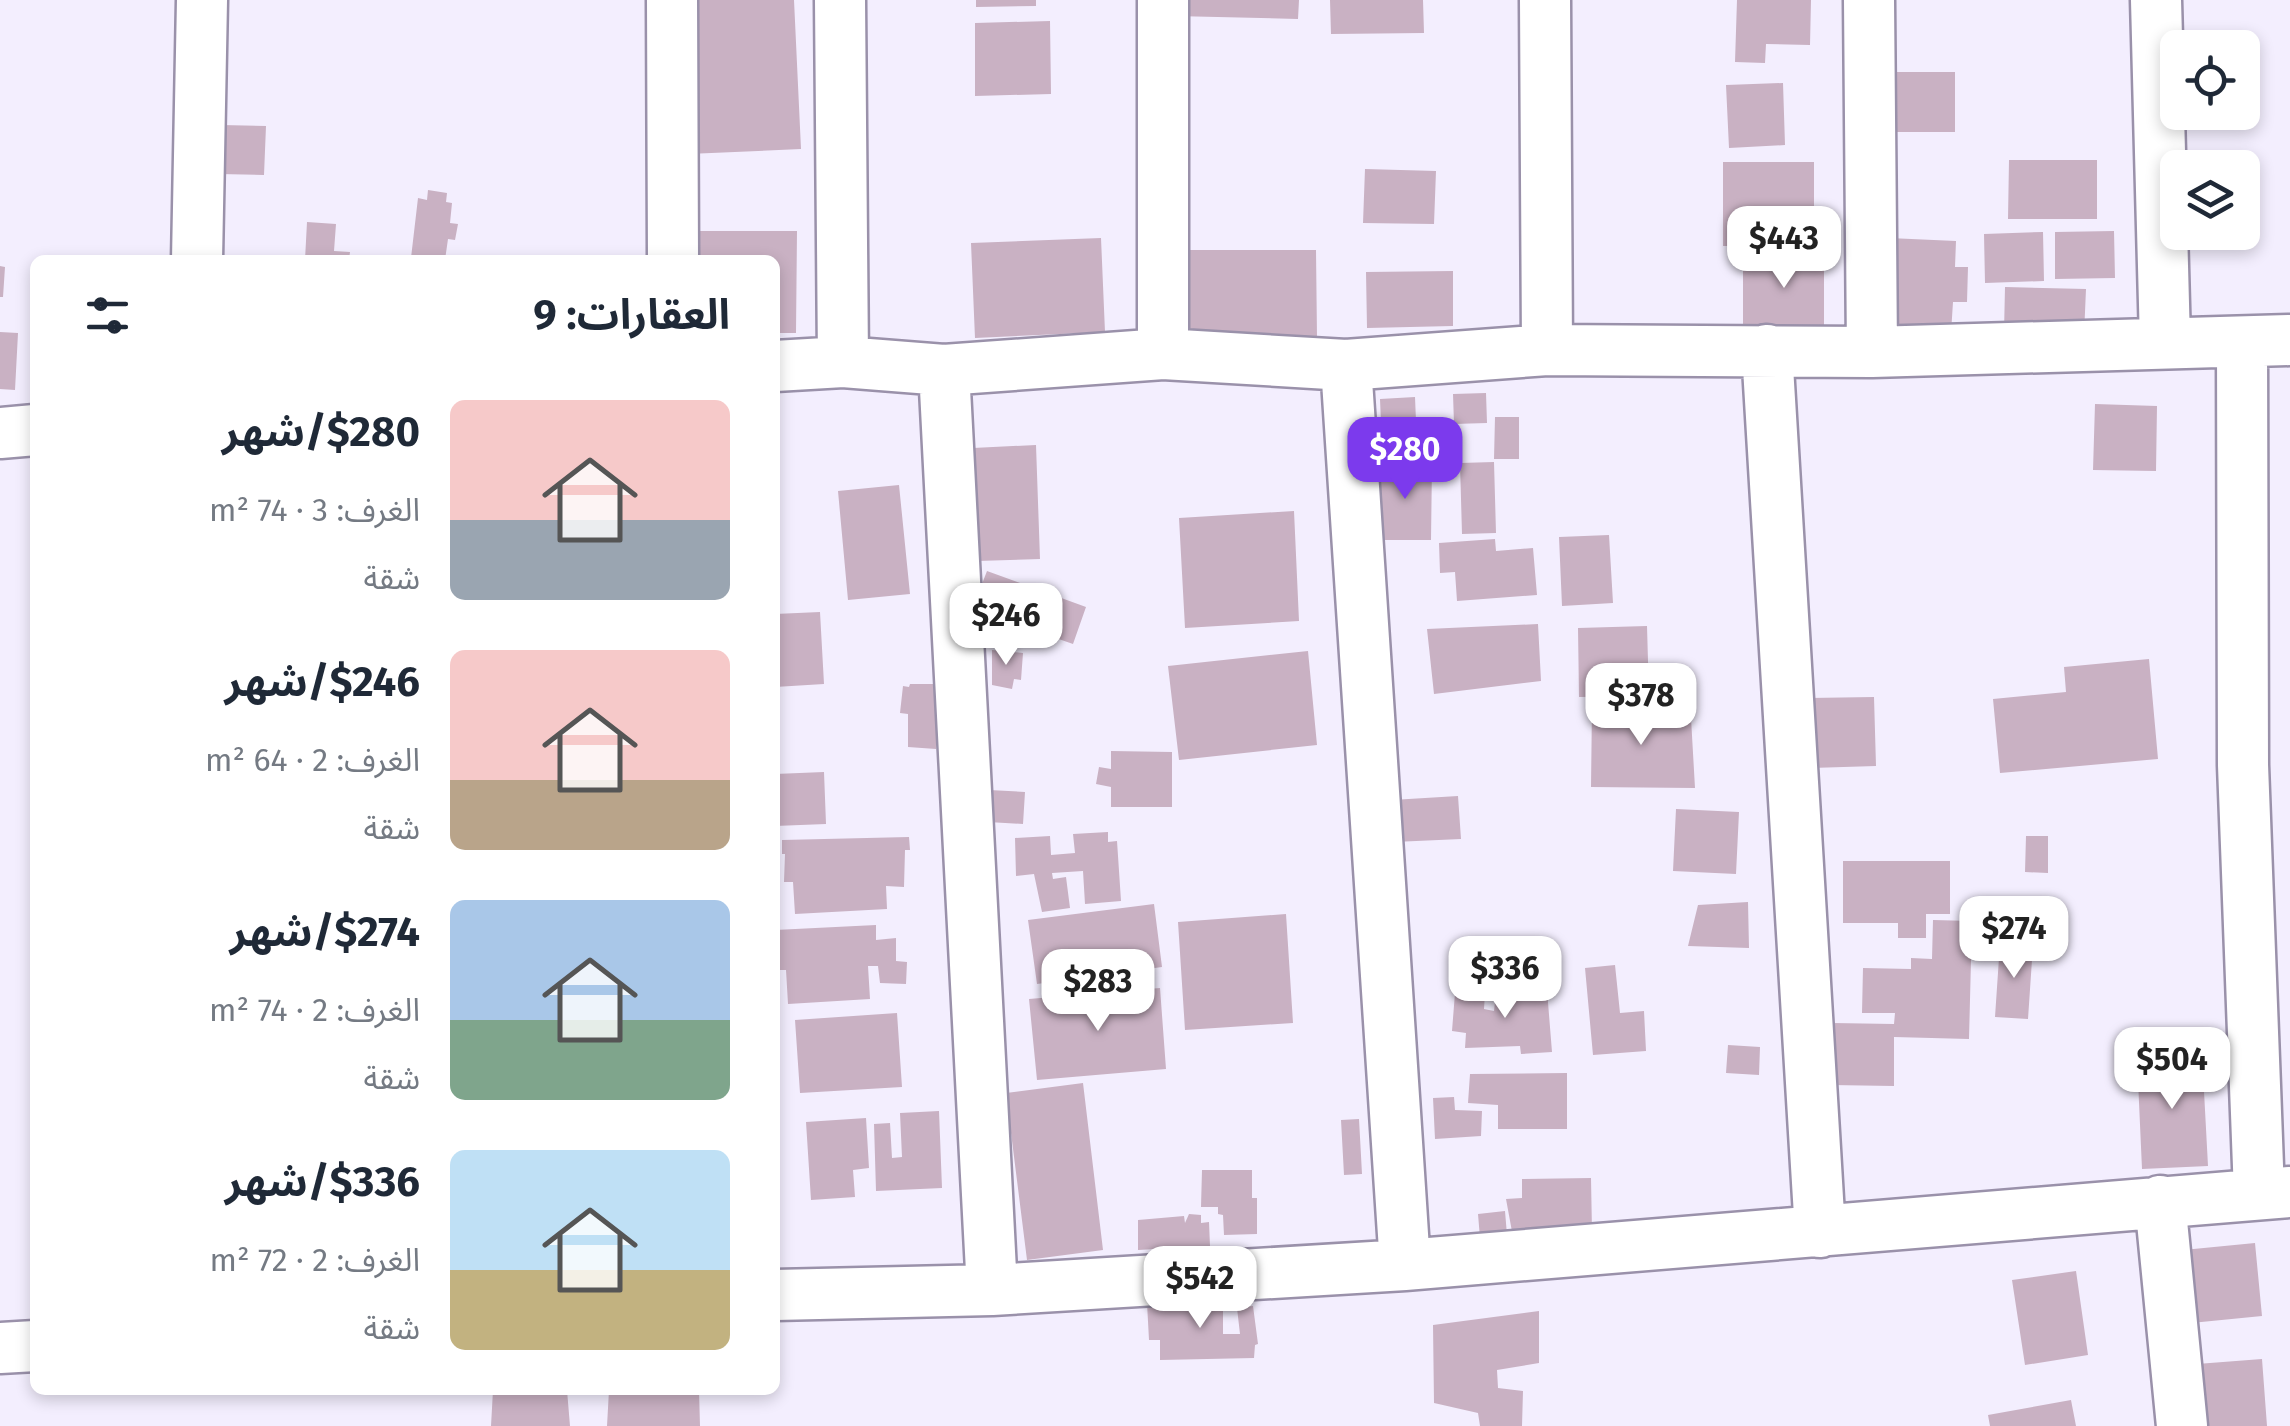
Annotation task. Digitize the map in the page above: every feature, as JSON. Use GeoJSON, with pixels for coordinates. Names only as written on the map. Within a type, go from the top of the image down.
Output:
{"type":"FeatureCollection","features":[{"type":"Feature","properties":{"kind":"street"},"geometry":{"type":"LineString","coordinates":[[198,255],[202,0]]}},
{"type":"Feature","properties":{"kind":"street"},"geometry":{"type":"LineString","coordinates":[[672,0],[673,255]]}},
{"type":"Feature","properties":{"kind":"street"},"geometry":{"type":"LineString","coordinates":[[840,0],[843,362]]}},
{"type":"Feature","properties":{"kind":"street"},"geometry":{"type":"LineString","coordinates":[[1162,354],[1163,0]]}},
{"type":"Feature","properties":{"kind":"street"},"geometry":{"type":"LineString","coordinates":[[1545,0],[1547,350]]}},
{"type":"Feature","properties":{"kind":"street"},"geometry":{"type":"LineString","coordinates":[[1868,0],[1872,352]]}},
{"type":"Feature","properties":{"kind":"street"},"geometry":{"type":"LineString","coordinates":[[2156,0],[2165,342]]}},
{"type":"Feature","properties":{"kind":"street"},"geometry":{"type":"LineString","coordinates":[[780,366],[843,362],[944,370],[1162,354],[1346,364],[1547,350],[1872,352],[2266,342],[2243,765],[2274,1193],[1405,1265],[992,1290],[780,1295]]}},
{"type":"Feature","properties":{"kind":"street"},"geometry":{"type":"LineString","coordinates":[[1767,350],[1820,1232]]}},
{"type":"Feature","properties":{"kind":"street"},"geometry":{"type":"LineString","coordinates":[[1346,364],[1405,1265]]}},
{"type":"Feature","properties":{"kind":"street"},"geometry":{"type":"LineString","coordinates":[[944,370],[992,1290]]}},
{"type":"Feature","properties":{"kind":"street"},"geometry":{"type":"LineString","coordinates":[[0,433],[30,430]]}},
{"type":"Feature","properties":{"kind":"street"},"geometry":{"type":"LineString","coordinates":[[2160,1201],[2182,1426]]}},
{"type":"Feature","properties":{"kind":"street"},"geometry":{"type":"LineString","coordinates":[[0,1348],[30,1346]]}},
{"type":"Feature","properties":{"kind":"building"},"geometry":{"type":"Polygon","coordinates":[[[681,0],[794,0],[801,149],[688,154],[681,0]]]}},
{"type":"Feature","properties":{"kind":"building"},"geometry":{"type":"Polygon","coordinates":[[[976,0],[1036,0],[1036,6],[976,7],[976,0]]]}},
{"type":"Feature","properties":{"kind":"building"},"geometry":{"type":"Polygon","coordinates":[[[1174,0],[1299,0],[1298,19],[1174,16],[1174,0]]]}},
{"type":"Feature","properties":{"kind":"building"},"geometry":{"type":"Polygon","coordinates":[[[1330,0],[1423,0],[1424,33],[1331,34],[1330,0]]]}},
{"type":"Feature","properties":{"kind":"building"},"geometry":{"type":"Polygon","coordinates":[[[1737,0],[1811,0],[1810,45],[1766,44],[1765,63],[1735,62],[1737,0]]]}},
{"type":"Feature","properties":{"kind":"building"},"geometry":{"type":"Polygon","coordinates":[[[1050,21],[1051,94],[975,96],[975,23],[1050,21]]]}},
{"type":"Feature","properties":{"kind":"building"},"geometry":{"type":"Polygon","coordinates":[[[1887,72],[1955,72],[1955,132],[1887,132],[1887,72]]]}},
{"type":"Feature","properties":{"kind":"building"},"geometry":{"type":"Polygon","coordinates":[[[1783,83],[1785,145],[1729,148],[1726,85],[1783,83]]]}},
{"type":"Feature","properties":{"kind":"building"},"geometry":{"type":"Polygon","coordinates":[[[221,125],[266,126],[264,175],[219,174],[221,125]]]}},
{"type":"Feature","properties":{"kind":"building"},"geometry":{"type":"Polygon","coordinates":[[[2009,160],[2097,160],[2097,219],[2008,219],[2009,160]]]}},
{"type":"Feature","properties":{"kind":"building"},"geometry":{"type":"Polygon","coordinates":[[[1723,162],[1814,162],[1814,227],[1750,227],[1751,246],[1723,246],[1723,162]]]}},
{"type":"Feature","properties":{"kind":"building"},"geometry":{"type":"Polygon","coordinates":[[[1365,169],[1436,171],[1434,224],[1363,223],[1365,169]]]}},
{"type":"Feature","properties":{"kind":"building"},"geometry":{"type":"Polygon","coordinates":[[[428,190],[447,193],[446,202],[452,203],[450,223],[458,224],[455,240],[448,239],[446,255],[411,255],[418,198],[427,200],[428,190]]]}},
{"type":"Feature","properties":{"kind":"building"},"geometry":{"type":"Polygon","coordinates":[[[307,222],[336,224],[334,251],[350,252],[350,255],[305,255],[307,222]]]}},
{"type":"Feature","properties":{"kind":"building"},"geometry":{"type":"Polygon","coordinates":[[[689,231],[797,231],[796,333],[780,333],[780,255],[689,255],[689,231]]]}},
{"type":"Feature","properties":{"kind":"building"},"geometry":{"type":"Polygon","coordinates":[[[2114,231],[2115,278],[2055,279],[2055,232],[2114,231]]]}},
{"type":"Feature","properties":{"kind":"building"},"geometry":{"type":"Polygon","coordinates":[[[2043,232],[2044,281],[1985,283],[1984,234],[2043,232]]]}},
{"type":"Feature","properties":{"kind":"building"},"geometry":{"type":"Polygon","coordinates":[[[1101,238],[1105,332],[975,338],[971,243],[1101,238]]]}},
{"type":"Feature","properties":{"kind":"building"},"geometry":{"type":"Polygon","coordinates":[[[1889,238],[1956,241],[1955,267],[1968,267],[1967,302],[1953,302],[1951,333],[1884,329],[1889,238]]]}},
{"type":"Feature","properties":{"kind":"building"},"geometry":{"type":"Polygon","coordinates":[[[1178,250],[1316,250],[1317,337],[1178,337],[1178,250]]]}},
{"type":"Feature","properties":{"kind":"building"},"geometry":{"type":"Polygon","coordinates":[[[1824,257],[1824,325],[1743,325],[1743,258],[1824,257]]]}},
{"type":"Feature","properties":{"kind":"building"},"geometry":{"type":"Polygon","coordinates":[[[0,266],[5,267],[3,297],[0,297],[0,266]]]}},
{"type":"Feature","properties":{"kind":"building"},"geometry":{"type":"Polygon","coordinates":[[[1453,271],[1453,326],[1367,328],[1366,272],[1453,271]]]}},
{"type":"Feature","properties":{"kind":"building"},"geometry":{"type":"Polygon","coordinates":[[[2005,287],[2086,289],[2084,335],[2004,332],[2005,287]]]}},
{"type":"Feature","properties":{"kind":"building"},"geometry":{"type":"Polygon","coordinates":[[[0,332],[18,333],[15,390],[0,389],[0,332]]]}},
{"type":"Feature","properties":{"kind":"building"},"geometry":{"type":"Polygon","coordinates":[[[1486,393],[1487,423],[1454,424],[1453,394],[1486,393]]]}},
{"type":"Feature","properties":{"kind":"building"},"geometry":{"type":"Polygon","coordinates":[[[1415,397],[1417,445],[1382,446],[1380,399],[1415,397]]]}},
{"type":"Feature","properties":{"kind":"building"},"geometry":{"type":"Polygon","coordinates":[[[2095,404],[2157,406],[2156,471],[2093,470],[2095,404]]]}},
{"type":"Feature","properties":{"kind":"building"},"geometry":{"type":"Polygon","coordinates":[[[1495,417],[1519,417],[1519,459],[1494,459],[1495,417]]]}},
{"type":"Feature","properties":{"kind":"building"},"geometry":{"type":"Polygon","coordinates":[[[1036,445],[1040,559],[977,561],[973,448],[1036,445]]]}},
{"type":"Feature","properties":{"kind":"building"},"geometry":{"type":"Polygon","coordinates":[[[1494,462],[1496,533],[1462,534],[1460,463],[1494,462]]]}},
{"type":"Feature","properties":{"kind":"building"},"geometry":{"type":"Polygon","coordinates":[[[1379,464],[1432,464],[1431,540],[1379,540],[1379,464]]]}},
{"type":"Feature","properties":{"kind":"building"},"geometry":{"type":"Polygon","coordinates":[[[899,485],[910,594],[848,600],[838,491],[899,485]]]}},
{"type":"Feature","properties":{"kind":"building"},"geometry":{"type":"Polygon","coordinates":[[[1294,511],[1299,621],[1185,628],[1179,518],[1294,511]]]}},
{"type":"Feature","properties":{"kind":"building"},"geometry":{"type":"Polygon","coordinates":[[[1609,535],[1613,603],[1562,606],[1559,537],[1609,535]]]}},
{"type":"Feature","properties":{"kind":"building"},"geometry":{"type":"Polygon","coordinates":[[[1495,539],[1496,551],[1533,548],[1537,595],[1457,601],[1455,572],[1440,573],[1439,543],[1495,539]]]}},
{"type":"Feature","properties":{"kind":"building"},"geometry":{"type":"Polygon","coordinates":[[[987,571],[1086,607],[1073,644],[1030,629],[1022,647],[965,628],[987,571]]]}},
{"type":"Feature","properties":{"kind":"building"},"geometry":{"type":"Polygon","coordinates":[[[820,612],[824,684],[780,687],[780,614],[820,612]]]}},
{"type":"Feature","properties":{"kind":"building"},"geometry":{"type":"Polygon","coordinates":[[[1538,624],[1541,681],[1434,694],[1427,629],[1538,624]]]}},
{"type":"Feature","properties":{"kind":"building"},"geometry":{"type":"Polygon","coordinates":[[[1647,626],[1649,696],[1579,697],[1578,628],[1647,626]]]}},
{"type":"Feature","properties":{"kind":"building"},"geometry":{"type":"Polygon","coordinates":[[[992,650],[1023,653],[1021,680],[1014,679],[1012,689],[992,685],[992,650]]]}},
{"type":"Feature","properties":{"kind":"building"},"geometry":{"type":"Polygon","coordinates":[[[1308,651],[1317,745],[1179,760],[1168,666],[1308,651]]]}},
{"type":"Feature","properties":{"kind":"building"},"geometry":{"type":"Polygon","coordinates":[[[2149,659],[2158,759],[2000,773],[1993,699],[2066,692],[2064,667],[2149,659]]]}},
{"type":"Feature","properties":{"kind":"building"},"geometry":{"type":"Polygon","coordinates":[[[938,684],[936,749],[908,747],[908,714],[900,713],[903,686],[938,684]]]}},
{"type":"Feature","properties":{"kind":"building"},"geometry":{"type":"Polygon","coordinates":[[[1874,697],[1876,766],[1811,768],[1809,698],[1874,697]]]}},
{"type":"Feature","properties":{"kind":"building"},"geometry":{"type":"Polygon","coordinates":[[[1668,703],[1668,720],[1691,718],[1695,788],[1591,787],[1592,706],[1668,703]]]}},
{"type":"Feature","properties":{"kind":"building"},"geometry":{"type":"Polygon","coordinates":[[[1111,751],[1172,752],[1172,807],[1111,807],[1111,787],[1096,784],[1099,767],[1111,769],[1111,751]]]}},
{"type":"Feature","properties":{"kind":"building"},"geometry":{"type":"Polygon","coordinates":[[[824,772],[826,824],[780,826],[780,774],[824,772]]]}},
{"type":"Feature","properties":{"kind":"building"},"geometry":{"type":"Polygon","coordinates":[[[989,790],[1025,792],[1023,824],[988,822],[989,790]]]}},
{"type":"Feature","properties":{"kind":"building"},"geometry":{"type":"Polygon","coordinates":[[[1458,796],[1461,839],[1394,842],[1392,800],[1458,796]]]}},
{"type":"Feature","properties":{"kind":"building"},"geometry":{"type":"Polygon","coordinates":[[[1676,809],[1739,812],[1736,874],[1673,871],[1676,809]]]}},
{"type":"Feature","properties":{"kind":"building"},"geometry":{"type":"Polygon","coordinates":[[[1108,832],[1108,842],[1117,841],[1121,901],[1085,904],[1083,871],[1052,873],[1053,879],[1066,877],[1070,908],[1042,912],[1034,874],[1016,876],[1015,838],[1050,836],[1051,855],[1075,853],[1073,834],[1108,832]]]}},
{"type":"Feature","properties":{"kind":"building"},"geometry":{"type":"Polygon","coordinates":[[[2026,836],[2048,836],[2048,873],[2025,872],[2026,836]]]}},
{"type":"Feature","properties":{"kind":"building"},"geometry":{"type":"Polygon","coordinates":[[[909,837],[904,887],[886,886],[887,909],[795,914],[793,882],[784,882],[782,840],[909,837]]]}},
{"type":"Feature","properties":{"kind":"building"},"geometry":{"type":"Polygon","coordinates":[[[1843,861],[1950,861],[1950,914],[1926,914],[1926,938],[1898,938],[1898,923],[1843,923],[1843,861]]]}},
{"type":"Feature","properties":{"kind":"building"},"geometry":{"type":"Polygon","coordinates":[[[1748,902],[1749,948],[1688,946],[1698,905],[1748,902]]]}},
{"type":"Feature","properties":{"kind":"building"},"geometry":{"type":"Polygon","coordinates":[[[1154,904],[1162,967],[1037,984],[1028,920],[1154,904]]]}},
{"type":"Feature","properties":{"kind":"building"},"geometry":{"type":"Polygon","coordinates":[[[1286,914],[1293,1023],[1185,1030],[1178,922],[1286,914]]]}},
{"type":"Feature","properties":{"kind":"building"},"geometry":{"type":"Polygon","coordinates":[[[1933,920],[1972,921],[1969,1039],[1894,1037],[1894,1086],[1831,1085],[1832,1023],[1894,1024],[1895,1013],[1862,1013],[1863,968],[1911,969],[1911,958],[1932,959],[1933,920]]]}},
{"type":"Feature","properties":{"kind":"building"},"geometry":{"type":"Polygon","coordinates":[[[876,925],[876,940],[896,938],[896,961],[907,962],[906,984],[880,983],[878,966],[868,966],[870,999],[788,1004],[786,970],[780,970],[780,930],[876,925]]]}},
{"type":"Feature","properties":{"kind":"building"},"geometry":{"type":"Polygon","coordinates":[[[2000,943],[2033,945],[2028,1019],[1995,1017],[2000,943]]]}},
{"type":"Feature","properties":{"kind":"building"},"geometry":{"type":"Polygon","coordinates":[[[1615,965],[1620,1013],[1644,1011],[1646,1051],[1593,1055],[1585,968],[1615,965]]]}},
{"type":"Feature","properties":{"kind":"building"},"geometry":{"type":"Polygon","coordinates":[[[1160,988],[1166,1069],[1037,1080],[1029,999],[1160,988]]]}},
{"type":"Feature","properties":{"kind":"building"},"geometry":{"type":"Polygon","coordinates":[[[1547,990],[1552,1052],[1521,1054],[1520,1046],[1465,1048],[1466,1033],[1452,1031],[1455,993],[1485,993],[1484,1009],[1494,1011],[1496,993],[1547,990]]]}},
{"type":"Feature","properties":{"kind":"building"},"geometry":{"type":"Polygon","coordinates":[[[897,1013],[902,1087],[800,1093],[795,1020],[897,1013]]]}},
{"type":"Feature","properties":{"kind":"building"},"geometry":{"type":"Polygon","coordinates":[[[1728,1045],[1760,1047],[1759,1075],[1726,1073],[1728,1045]]]}},
{"type":"Feature","properties":{"kind":"building"},"geometry":{"type":"Polygon","coordinates":[[[2202,1054],[2208,1166],[2142,1169],[2137,1058],[2202,1054]]]}},
{"type":"Feature","properties":{"kind":"building"},"geometry":{"type":"Polygon","coordinates":[[[1567,1073],[1567,1129],[1498,1129],[1498,1105],[1468,1103],[1470,1074],[1567,1073]]]}},
{"type":"Feature","properties":{"kind":"building"},"geometry":{"type":"Polygon","coordinates":[[[1083,1083],[1103,1250],[1027,1260],[1006,1093],[1083,1083]]]}},
{"type":"Feature","properties":{"kind":"building"},"geometry":{"type":"Polygon","coordinates":[[[1454,1097],[1455,1110],[1482,1111],[1481,1136],[1435,1139],[1433,1098],[1454,1097]]]}},
{"type":"Feature","properties":{"kind":"building"},"geometry":{"type":"Polygon","coordinates":[[[939,1111],[942,1188],[876,1191],[874,1124],[890,1123],[892,1158],[902,1157],[900,1113],[939,1111]]]}},
{"type":"Feature","properties":{"kind":"building"},"geometry":{"type":"Polygon","coordinates":[[[866,1118],[869,1168],[853,1170],[855,1197],[811,1200],[806,1122],[866,1118]]]}},
{"type":"Feature","properties":{"kind":"building"},"geometry":{"type":"Polygon","coordinates":[[[1359,1119],[1362,1174],[1344,1175],[1341,1120],[1359,1119]]]}},
{"type":"Feature","properties":{"kind":"building"},"geometry":{"type":"Polygon","coordinates":[[[1202,1170],[1252,1170],[1257,1234],[1224,1235],[1223,1215],[1218,1214],[1218,1207],[1201,1207],[1202,1170]]]}},
{"type":"Feature","properties":{"kind":"building"},"geometry":{"type":"Polygon","coordinates":[[[1591,1178],[1592,1232],[1513,1237],[1506,1199],[1522,1198],[1522,1179],[1591,1178]]]}},
{"type":"Feature","properties":{"kind":"building"},"geometry":{"type":"Polygon","coordinates":[[[1505,1211],[1507,1235],[1480,1238],[1478,1214],[1505,1211]]]}},
{"type":"Feature","properties":{"kind":"building"},"geometry":{"type":"Polygon","coordinates":[[[1189,1214],[1201,1215],[1201,1223],[1209,1222],[1210,1246],[1138,1250],[1138,1220],[1184,1216],[1185,1223],[1189,1214]]]}},
{"type":"Feature","properties":{"kind":"building"},"geometry":{"type":"Polygon","coordinates":[[[2255,1243],[2262,1316],[2181,1324],[2173,1251],[2255,1243]]]}},
{"type":"Feature","properties":{"kind":"building"},"geometry":{"type":"Polygon","coordinates":[[[2076,1271],[2088,1355],[2025,1365],[2012,1280],[2076,1271]]]}},
{"type":"Feature","properties":{"kind":"building"},"geometry":{"type":"Polygon","coordinates":[[[1223,1301],[1223,1334],[1240,1334],[1237,1308],[1253,1306],[1258,1344],[1254,1358],[1160,1360],[1160,1340],[1149,1340],[1147,1303],[1223,1301]]]}},
{"type":"Feature","properties":{"kind":"building"},"geometry":{"type":"Polygon","coordinates":[[[1539,1311],[1539,1363],[1497,1370],[1498,1388],[1523,1391],[1522,1426],[1480,1426],[1478,1413],[1434,1403],[1433,1325],[1539,1311]]]}},
{"type":"Feature","properties":{"kind":"building"},"geometry":{"type":"Polygon","coordinates":[[[2262,1359],[2267,1426],[2202,1426],[2197,1364],[2262,1359]]]}},
{"type":"Feature","properties":{"kind":"building"},"geometry":{"type":"Polygon","coordinates":[[[493,1395],[567,1395],[570,1426],[491,1426],[493,1395]]]}},
{"type":"Feature","properties":{"kind":"building"},"geometry":{"type":"Polygon","coordinates":[[[609,1395],[699,1395],[700,1426],[607,1426],[609,1395]]]}},
{"type":"Feature","properties":{"kind":"building"},"geometry":{"type":"Polygon","coordinates":[[[2071,1400],[2076,1426],[1990,1426],[1988,1415],[2071,1400]]]}}]}
